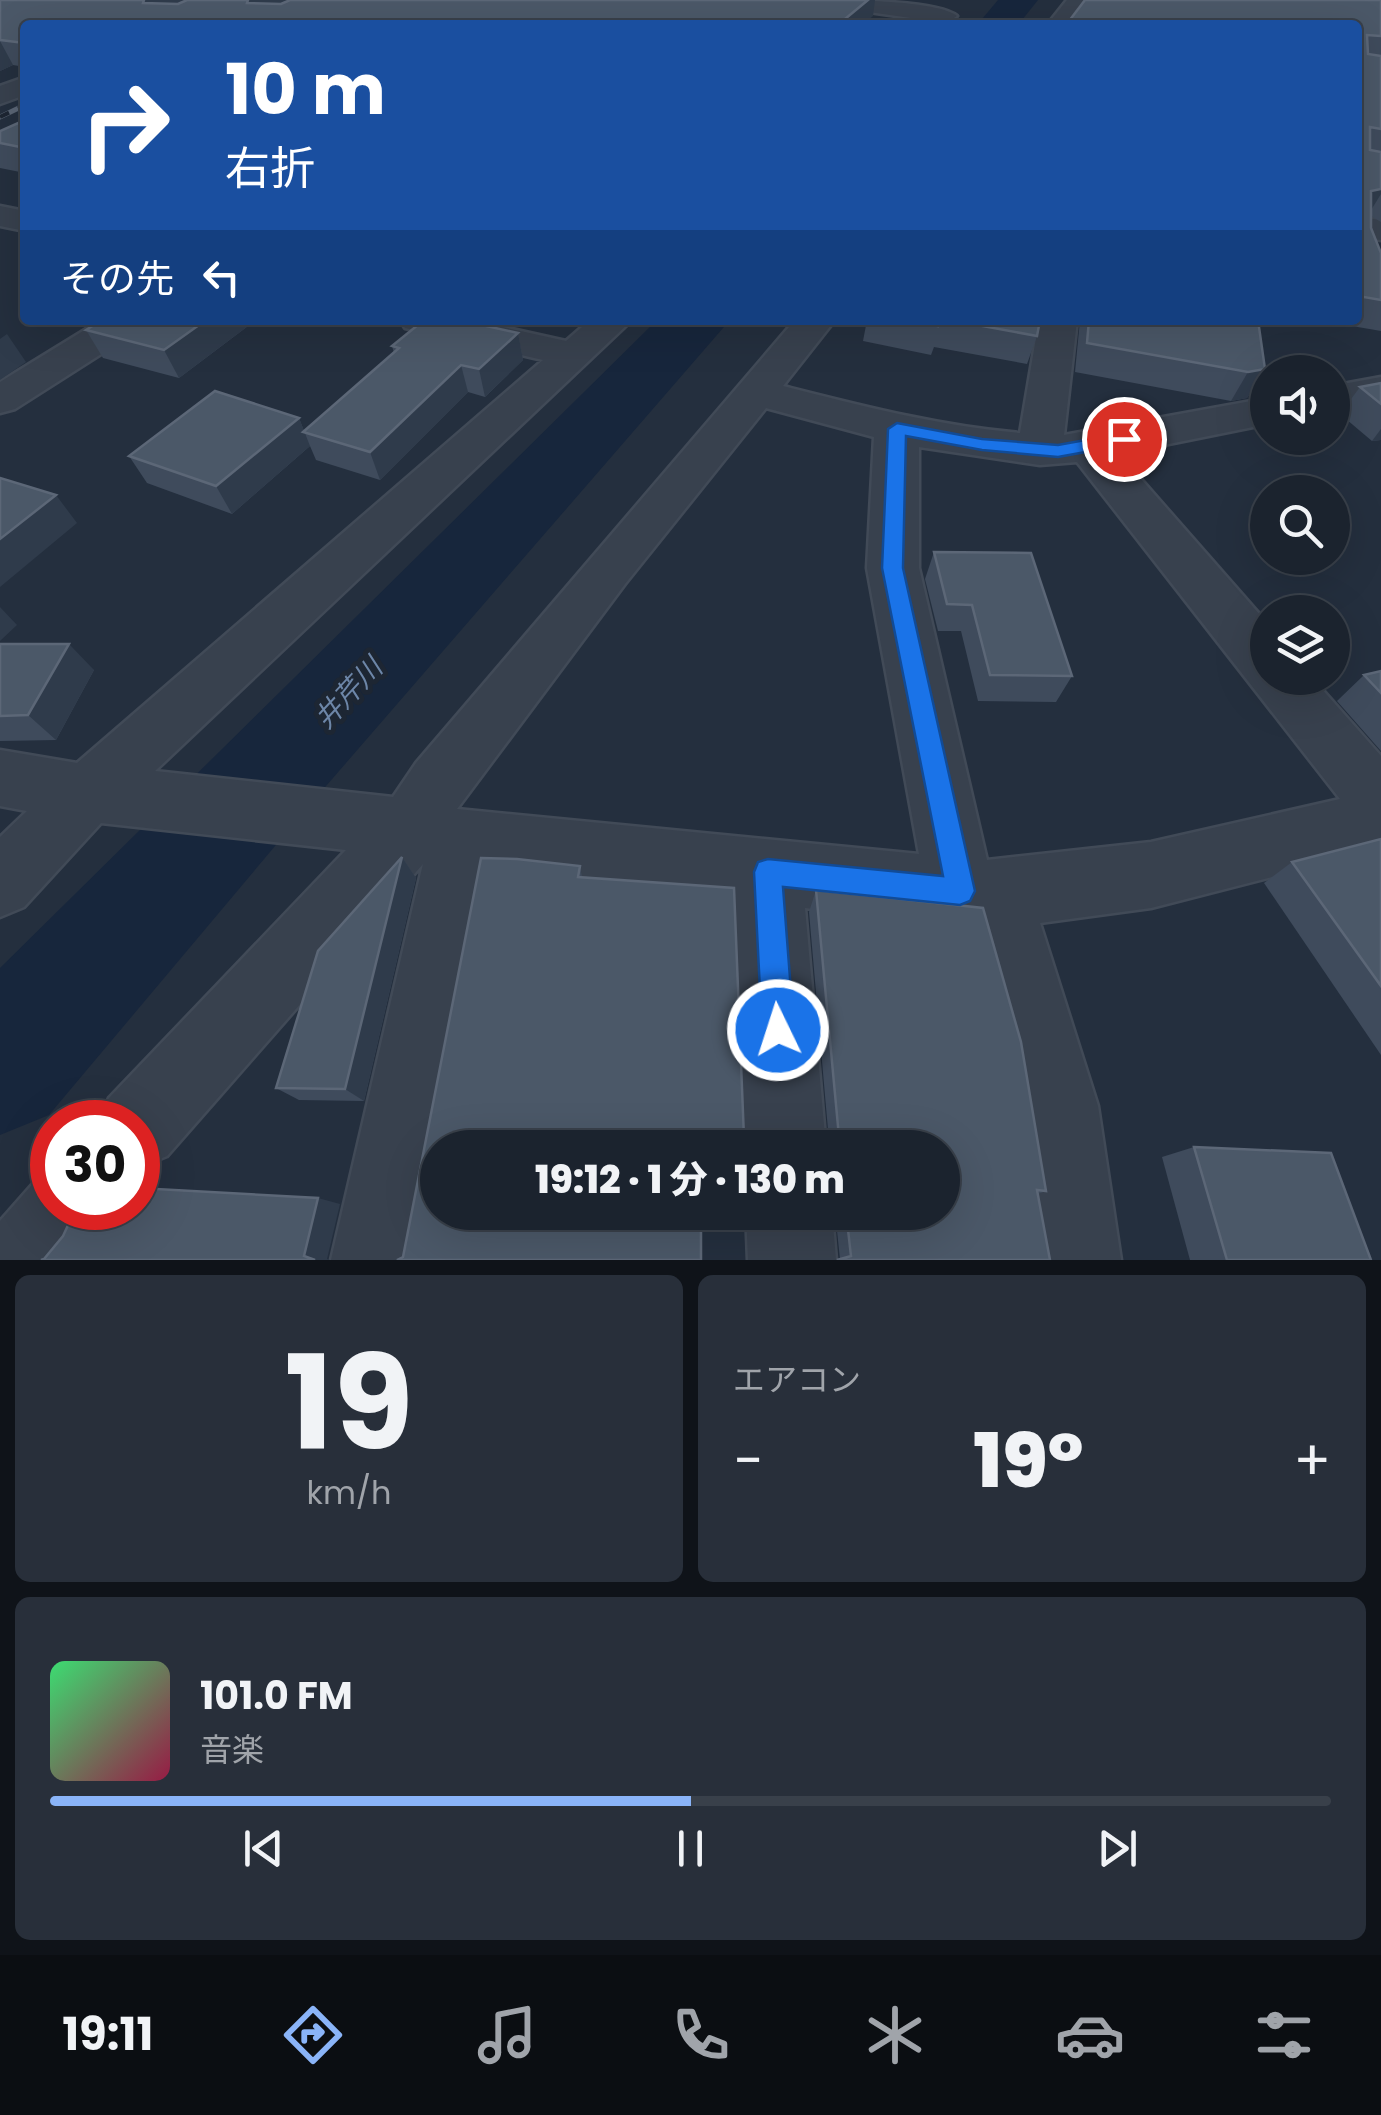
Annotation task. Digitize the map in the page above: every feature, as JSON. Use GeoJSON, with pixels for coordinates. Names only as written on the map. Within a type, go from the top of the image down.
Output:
{"type":"FeatureCollection","features":[{"type":"Feature","properties":{"kind":"street"},"geometry":{"type":"LineString","coordinates":[[827,0],[942,20],[964,0]]}},
{"type":"Feature","properties":{"kind":"street"},"geometry":{"type":"LineString","coordinates":[[1062,20],[1078,0]]}},
{"type":"Feature","properties":{"kind":"street"},"geometry":{"type":"LineString","coordinates":[[0,400],[120,325]]}},
{"type":"Feature","properties":{"kind":"street"},"geometry":{"type":"LineString","coordinates":[[441,325],[574,355]]}},
{"type":"Feature","properties":{"kind":"street"},"geometry":{"type":"LineString","coordinates":[[0,884],[108,796],[607,325]]}},
{"type":"Feature","properties":{"kind":"street"},"geometry":{"type":"LineString","coordinates":[[160,1103],[414,832],[438,783],[812,325]]}},
{"type":"Feature","properties":{"kind":"street"},"geometry":{"type":"LineString","coordinates":[[1058,325],[1064,448],[1250,645]]}},
{"type":"Feature","properties":{"kind":"street"},"geometry":{"type":"LineString","coordinates":[[1350,396],[1381,390]]}},
{"type":"Feature","properties":{"kind":"street"},"geometry":{"type":"LineString","coordinates":[[755,392],[897,429],[1064,448],[1250,414]]}},
{"type":"Feature","properties":{"kind":"street"},"geometry":{"type":"LineString","coordinates":[[897,429],[893,568],[978,893],[1058,1106],[1077,1260]]}},
{"type":"Feature","properties":{"kind":"street"},"geometry":{"type":"LineString","coordinates":[[1292,695],[1381,802]]}},
{"type":"Feature","properties":{"kind":"street"},"geometry":{"type":"LineString","coordinates":[[0,778],[108,796],[414,832],[978,893],[1151,875],[1381,818]]}},
{"type":"Feature","properties":{"kind":"street"},"geometry":{"type":"LineString","coordinates":[[375,1260],[414,832]]}},
{"type":"Feature","properties":{"kind":"street"},"geometry":{"type":"LineString","coordinates":[[768,872],[784,1130]]}},
{"type":"Feature","properties":{"kind":"street"},"geometry":{"type":"LineString","coordinates":[[24,1260],[49,1230]]}},
{"type":"Feature","properties":{"kind":"street"},"geometry":{"type":"LineString","coordinates":[[790,1230],[792,1260]]}},
{"type":"Feature","properties":{"kind":"building"},"geometry":{"type":"Polygon","coordinates":[[[0,0],[144,0],[143,3],[178,4],[187,0],[248,0],[247,3],[281,4],[290,0],[868,0],[845,19],[848,20],[20,20],[20,42],[0,40],[0,0]]]}},
{"type":"Feature","properties":{"kind":"building"},"geometry":{"type":"Polygon","coordinates":[[[1085,0],[1381,0],[1381,36],[1367,35],[1368,54],[1381,56],[1381,129],[1370,127],[1370,150],[1381,152],[1381,189],[1371,191],[1371,228],[1381,253],[1381,300],[1362,297],[1362,20],[1070,20],[1085,0]]]}},
{"type":"Feature","properties":{"kind":"building"},"geometry":{"type":"Polygon","coordinates":[[[20,122],[20,147],[0,143],[0,131],[20,122]]]}},
{"type":"Feature","properties":{"kind":"building"},"geometry":{"type":"Polygon","coordinates":[[[94,325],[199,325],[164,350],[86,330],[94,325]]]}},
{"type":"Feature","properties":{"kind":"building"},"geometry":{"type":"Polygon","coordinates":[[[418,325],[482,325],[518,333],[479,369],[461,365],[370,452],[303,432],[399,348],[392,346],[418,325]]]}},
{"type":"Feature","properties":{"kind":"building"},"geometry":{"type":"Polygon","coordinates":[[[977,325],[1039,325],[1037,336],[977,325]]]}},
{"type":"Feature","properties":{"kind":"building"},"geometry":{"type":"Polygon","coordinates":[[[1089,325],[1259,325],[1263,355],[1250,355],[1248,372],[1087,343],[1089,325]]]}},
{"type":"Feature","properties":{"kind":"building"},"geometry":{"type":"Polygon","coordinates":[[[1381,383],[1381,404],[1360,387],[1381,383]]]}},
{"type":"Feature","properties":{"kind":"building"},"geometry":{"type":"Polygon","coordinates":[[[215,391],[299,418],[216,486],[129,456],[215,391]]]}},
{"type":"Feature","properties":{"kind":"building"},"geometry":{"type":"Polygon","coordinates":[[[0,478],[56,495],[0,539],[0,478]]]}},
{"type":"Feature","properties":{"kind":"building"},"geometry":{"type":"Polygon","coordinates":[[[934,552],[1031,553],[1072,676],[990,675],[972,605],[947,604],[934,552]]]}},
{"type":"Feature","properties":{"kind":"building"},"geometry":{"type":"Polygon","coordinates":[[[0,644],[69,644],[28,715],[0,716],[0,644]]]}},
{"type":"Feature","properties":{"kind":"building"},"geometry":{"type":"Polygon","coordinates":[[[1381,671],[1381,693],[1364,675],[1381,671]]]}},
{"type":"Feature","properties":{"kind":"building"},"geometry":{"type":"Polygon","coordinates":[[[1381,839],[1381,986],[1292,862],[1381,839]]]}},
{"type":"Feature","properties":{"kind":"building"},"geometry":{"type":"Polygon","coordinates":[[[402,857],[345,1089],[276,1088],[318,951],[402,857]]]}},
{"type":"Feature","properties":{"kind":"building"},"geometry":{"type":"Polygon","coordinates":[[[481,858],[580,866],[578,877],[734,888],[744,1130],[428,1130],[481,858]]]}},
{"type":"Feature","properties":{"kind":"building"},"geometry":{"type":"Polygon","coordinates":[[[816,890],[983,908],[1021,1042],[1046,1191],[1037,1190],[1050,1260],[837,1260],[851,1256],[848,1230],[960,1230],[960,1130],[838,1130],[816,890]]]}},
{"type":"Feature","properties":{"kind":"building"},"geometry":{"type":"Polygon","coordinates":[[[1194,1147],[1331,1153],[1371,1260],[1227,1260],[1194,1147]]]}},
{"type":"Feature","properties":{"kind":"building"},"geometry":{"type":"Polygon","coordinates":[[[420,1170],[420,1230],[701,1230],[701,1260],[397,1260],[403,1257],[420,1170]]]}},
{"type":"Feature","properties":{"kind":"building"},"geometry":{"type":"Polygon","coordinates":[[[160,1189],[318,1198],[304,1256],[315,1260],[41,1260],[66,1230],[160,1230],[160,1189]]]}},
{"type":"Feature","properties":{"kind":"waterway","name":"井芹川"},"geometry":{"type":"LineString","coordinates":[[1001,20],[1019,0]]}},
{"type":"Feature","properties":{"kind":"waterway","name":"井芹川"},"geometry":{"type":"LineString","coordinates":[[0,1066],[268,773],[691,325]]}},
{"type":"Feature","properties":{"kind":"railway"},"geometry":{"type":"LineString","coordinates":[[0,117],[20,107]]}},
{"type":"Feature","properties":{"kind":"route"},"geometry":{"type":"LineString","coordinates":[[778,1030],[768,872],[960,891],[893,568],[897,429],[982,444],[1058,451],[1124,439]]}}]}
